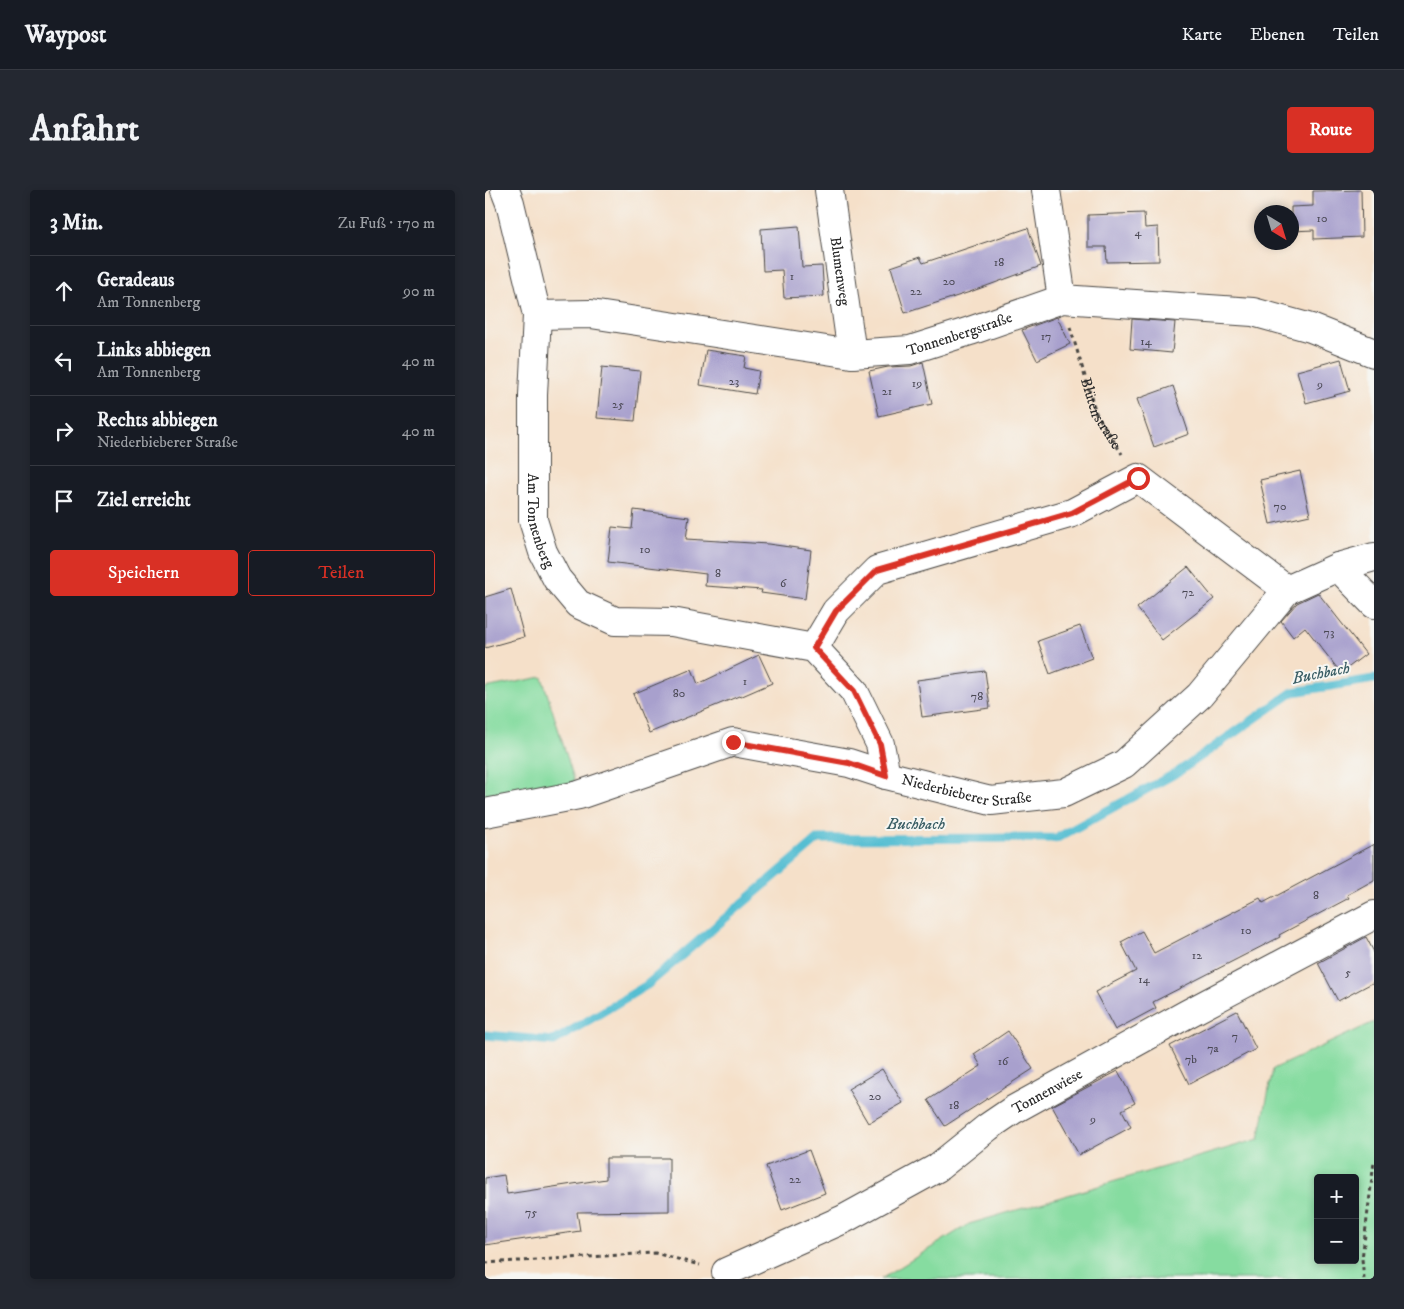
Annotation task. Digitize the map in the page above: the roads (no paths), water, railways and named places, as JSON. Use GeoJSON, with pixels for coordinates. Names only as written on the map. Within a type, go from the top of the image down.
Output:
{"type":"FeatureCollection","features":[{"type":"Feature","properties":{"kind":"street","name":"Am Tonnenberg"},"geometry":{"type":"LineString","coordinates":[[505,190],[510,203],[537,315],[533,395],[533,520],[543,552],[557,579],[578,604],[615,621],[672,622],[814,648]]}},
{"type":"Feature","properties":{"kind":"street","name":"Blumenweg"},"geometry":{"type":"LineString","coordinates":[[829,190],[852,354]]}},
{"type":"Feature","properties":{"kind":"street"},"geometry":{"type":"LineString","coordinates":[[1046,190],[1062,299]]}},
{"type":"Feature","properties":{"kind":"street","name":"Tonnenbergstraße"},"geometry":{"type":"LineString","coordinates":[[537,315],[591,314],[852,354],[910,350],[1062,299],[1253,312],[1311,328],[1374,353]]}},
{"type":"Feature","properties":{"kind":"street"},"geometry":{"type":"LineString","coordinates":[[886,776],[880,744],[854,691],[814,648],[836,611],[877,570],[1072,513],[1138,478],[1287,590]]}},
{"type":"Feature","properties":{"kind":"street","name":"Niederbieberer Straße"},"geometry":{"type":"LineString","coordinates":[[485,813],[579,795],[733,742],[849,763],[886,776],[991,801],[1064,792],[1124,764],[1199,695],[1287,590],[1338,567],[1374,557]]}},
{"type":"Feature","properties":{"kind":"street"},"geometry":{"type":"LineString","coordinates":[[1338,567],[1374,604]]}},
{"type":"Feature","properties":{"kind":"street","name":"Tonnenwiese"},"geometry":{"type":"LineString","coordinates":[[725,1272],[861,1210],[937,1168],[1013,1110],[1187,1014],[1374,915]]}},
{"type":"Feature","properties":{"kind":"waterway","name":"Buchbach"},"geometry":{"type":"LineString","coordinates":[[485,1035],[554,1041],[647,985],[818,839],[1057,838],[1178,772],[1293,692],[1374,679]]}}]}
